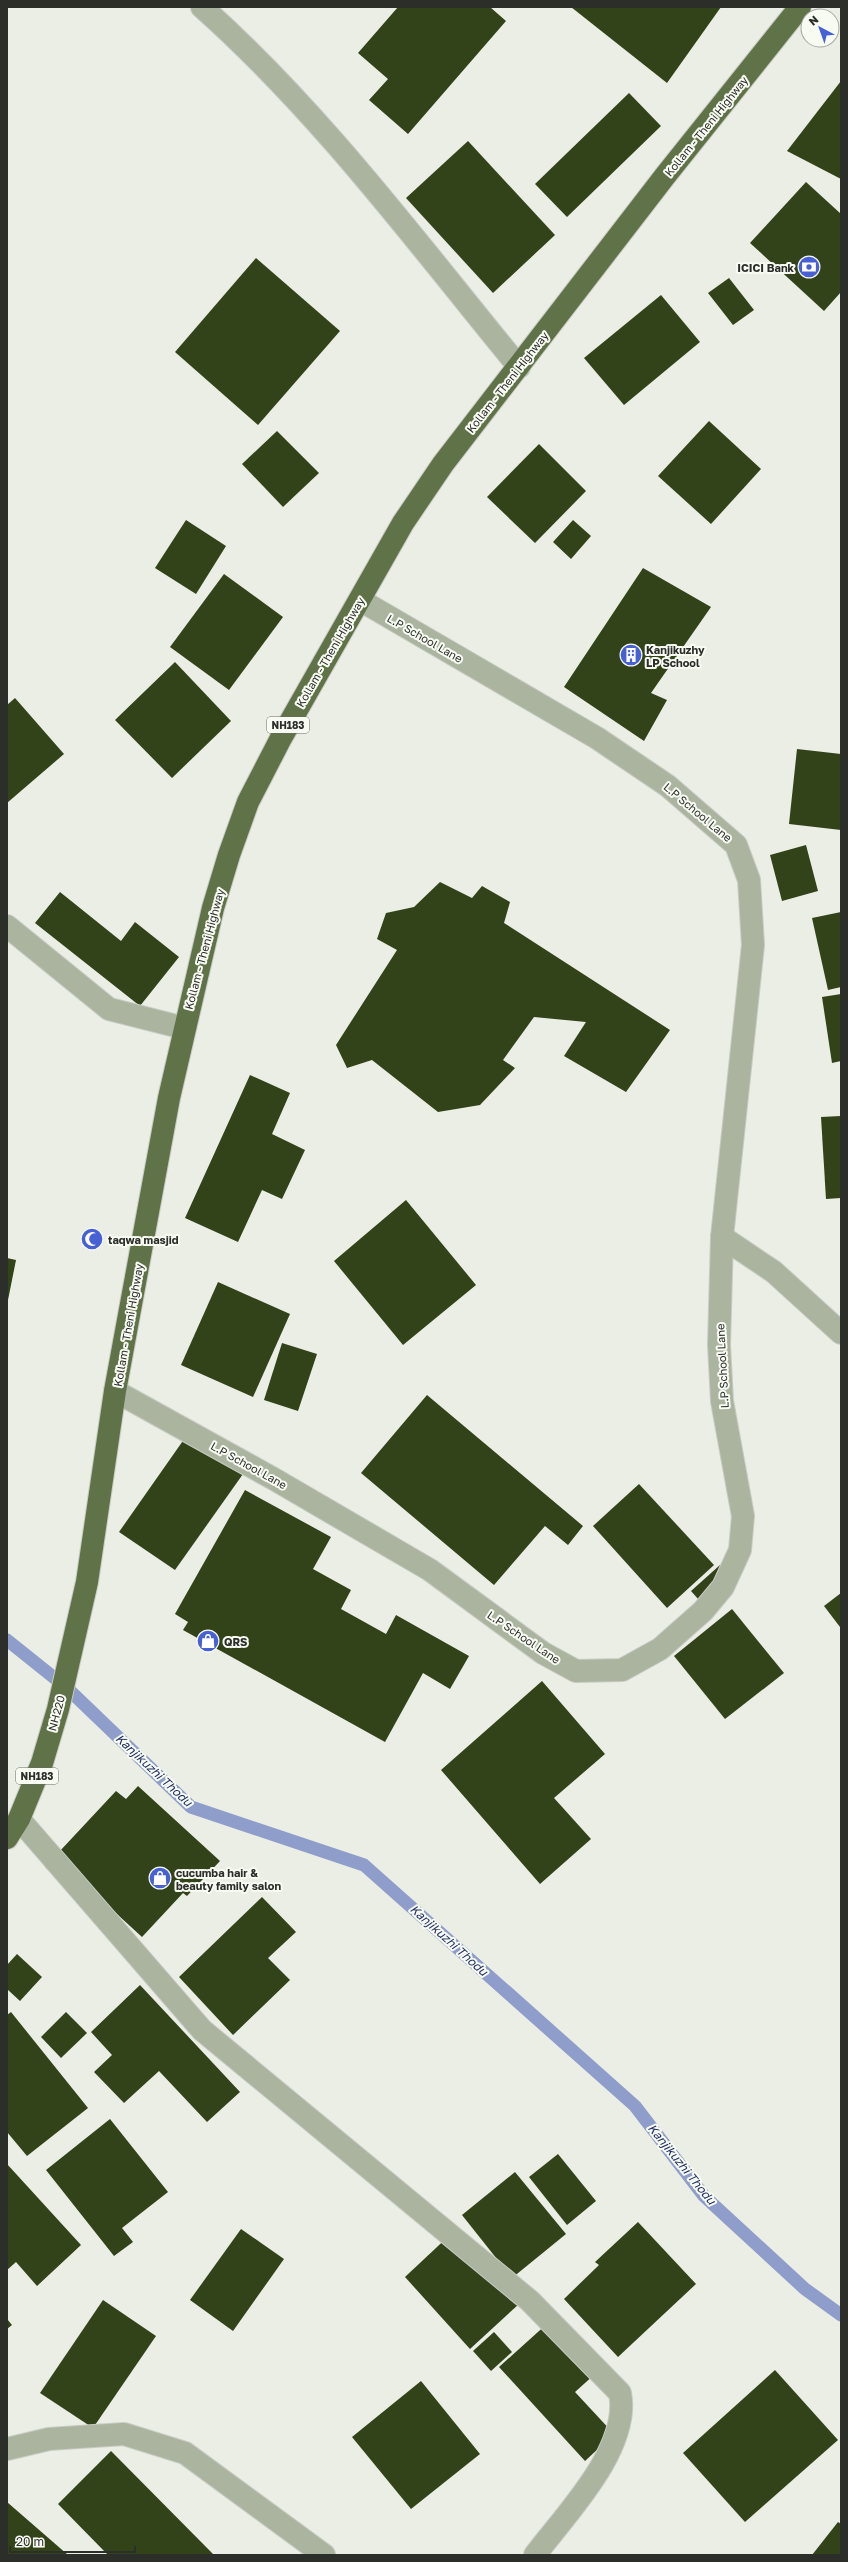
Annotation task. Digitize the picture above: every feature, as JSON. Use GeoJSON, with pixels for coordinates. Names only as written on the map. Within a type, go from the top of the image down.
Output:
{"type":"FeatureCollection","features":[{"type":"Feature","properties":{"kind":"highway","name":"Kollam - Theni Highway"},"geometry":{"type":"LineString","coordinates":[[87,1582],[115,1392],[184,1028],[218,893],[248,802],[281,738],[403,523],[443,464],[519,368],[665,176],[800,7]]}},
{"type":"Feature","properties":{"kind":"highway","name":"NH220"},"geometry":{"type":"LineString","coordinates":[[7,1838],[19,1819],[42,1764],[58,1709],[87,1582]]}},
{"type":"Feature","properties":{"kind":"street"},"geometry":{"type":"LineString","coordinates":[[202,7],[251,51],[339,149],[519,368]]}},
{"type":"Feature","properties":{"kind":"street","name":"L.P School Lane"},"geometry":{"type":"LineString","coordinates":[[115,1392],[274,1479],[430,1570],[557,1660],[576,1671],[622,1670],[660,1649],[703,1611],[723,1587],[740,1550],[743,1516],[722,1401],[719,1345],[722,1237],[753,945],[749,880],[736,845],[668,786],[597,738],[360,600]]}},
{"type":"Feature","properties":{"kind":"street"},"geometry":{"type":"LineString","coordinates":[[7,926],[109,1009],[184,1028]]}},
{"type":"Feature","properties":{"kind":"street"},"geometry":{"type":"LineString","coordinates":[[722,1237],[774,1272],[841,1333]]}},
{"type":"Feature","properties":{"kind":"street"},"geometry":{"type":"LineString","coordinates":[[19,1819],[202,2030],[530,2301],[620,2393],[622,2405],[620,2425],[598,2472],[535,2555]]}},
{"type":"Feature","properties":{"kind":"street"},"geometry":{"type":"LineString","coordinates":[[7,2449],[49,2439],[124,2434],[185,2453],[324,2555]]}},
{"type":"Feature","properties":{"kind":"building"},"geometry":{"type":"Polygon","coordinates":[[[398,7],[490,7],[506,21],[408,134],[369,100],[388,79],[358,53],[398,7]]]}},
{"type":"Feature","properties":{"kind":"building"},"geometry":{"type":"Polygon","coordinates":[[[571,7],[721,7],[667,83],[571,7]]]}},
{"type":"Feature","properties":{"kind":"building"},"geometry":{"type":"Polygon","coordinates":[[[841,81],[841,179],[787,151],[841,81]]]}},
{"type":"Feature","properties":{"kind":"building"},"geometry":{"type":"Polygon","coordinates":[[[629,93],[661,126],[567,217],[535,184],[629,93]]]}},
{"type":"Feature","properties":{"kind":"building"},"geometry":{"type":"Polygon","coordinates":[[[468,141],[555,235],[493,293],[406,198],[468,141]]]}},
{"type":"Feature","properties":{"kind":"building","name":"ICICI Bank"},"geometry":{"type":"Polygon","coordinates":[[[806,182],[841,214],[841,292],[824,311],[750,243],[806,182]]]}},
{"type":"Feature","properties":{"kind":"building"},"geometry":{"type":"Polygon","coordinates":[[[256,258],[340,331],[258,425],[175,352],[256,258]]]}},
{"type":"Feature","properties":{"kind":"building"},"geometry":{"type":"Polygon","coordinates":[[[729,278],[754,310],[733,325],[708,293],[729,278]]]}},
{"type":"Feature","properties":{"kind":"building"},"geometry":{"type":"Polygon","coordinates":[[[661,295],[700,342],[624,405],[584,358],[661,295]]]}},
{"type":"Feature","properties":{"kind":"building"},"geometry":{"type":"Polygon","coordinates":[[[709,421],[761,469],[711,524],[658,476],[709,421]]]}},
{"type":"Feature","properties":{"kind":"building"},"geometry":{"type":"Polygon","coordinates":[[[277,431],[319,473],[283,507],[242,464],[277,431]]]}},
{"type":"Feature","properties":{"kind":"building"},"geometry":{"type":"Polygon","coordinates":[[[539,444],[586,491],[535,543],[487,497],[539,444]]]}},
{"type":"Feature","properties":{"kind":"building"},"geometry":{"type":"Polygon","coordinates":[[[186,520],[226,546],[196,594],[155,568],[186,520]]]}},
{"type":"Feature","properties":{"kind":"building"},"geometry":{"type":"Polygon","coordinates":[[[573,520],[591,536],[571,559],[553,542],[573,520]]]}},
{"type":"Feature","properties":{"kind":"building","name":"Kanjikuzhy LP School"},"geometry":{"type":"Polygon","coordinates":[[[643,568],[711,607],[651,693],[667,700],[644,741],[564,687],[643,568]]]}},
{"type":"Feature","properties":{"kind":"building"},"geometry":{"type":"Polygon","coordinates":[[[224,574],[283,617],[229,690],[170,647],[224,574]]]}},
{"type":"Feature","properties":{"kind":"building"},"geometry":{"type":"Polygon","coordinates":[[[175,662],[231,721],[172,778],[115,720],[175,662]]]}},
{"type":"Feature","properties":{"kind":"building"},"geometry":{"type":"Polygon","coordinates":[[[15,698],[64,754],[7,803],[7,705],[15,698]]]}},
{"type":"Feature","properties":{"kind":"building"},"geometry":{"type":"Polygon","coordinates":[[[797,749],[841,754],[841,830],[789,824],[797,749]]]}},
{"type":"Feature","properties":{"kind":"building"},"geometry":{"type":"Polygon","coordinates":[[[806,845],[818,891],[782,901],[770,855],[806,845]]]}},
{"type":"Feature","properties":{"kind":"building"},"geometry":{"type":"Polygon","coordinates":[[[440,882],[472,898],[482,886],[510,902],[504,923],[670,1030],[626,1092],[564,1056],[586,1022],[534,1017],[503,1060],[515,1068],[480,1105],[438,1112],[372,1060],[347,1068],[336,1045],[397,950],[377,939],[386,913],[414,907],[440,882]]]}},
{"type":"Feature","properties":{"kind":"building"},"geometry":{"type":"Polygon","coordinates":[[[60,892],[121,941],[135,922],[179,957],[140,1006],[35,923],[60,892]]]}},
{"type":"Feature","properties":{"kind":"building"},"geometry":{"type":"Polygon","coordinates":[[[841,912],[841,987],[828,990],[812,918],[841,912]]]}},
{"type":"Feature","properties":{"kind":"building"},"geometry":{"type":"Polygon","coordinates":[[[841,994],[841,1061],[832,1063],[822,997],[841,994]]]}},
{"type":"Feature","properties":{"kind":"building"},"geometry":{"type":"Polygon","coordinates":[[[250,1075],[290,1093],[272,1134],[305,1150],[282,1199],[262,1190],[238,1242],[185,1218],[250,1075]]]}},
{"type":"Feature","properties":{"kind":"building"},"geometry":{"type":"Polygon","coordinates":[[[841,1116],[841,1198],[826,1199],[821,1117],[841,1116]]]}},
{"type":"Feature","properties":{"kind":"building"},"geometry":{"type":"Polygon","coordinates":[[[406,1200],[476,1285],[403,1345],[334,1261],[406,1200]]]}},
{"type":"Feature","properties":{"kind":"building"},"geometry":{"type":"Polygon","coordinates":[[[7,1258],[16,1260],[8,1300],[7,1300],[7,1258]]]}},
{"type":"Feature","properties":{"kind":"building"},"geometry":{"type":"Polygon","coordinates":[[[218,1282],[290,1314],[253,1397],[181,1365],[218,1282]]]}},
{"type":"Feature","properties":{"kind":"building"},"geometry":{"type":"Polygon","coordinates":[[[282,1343],[317,1354],[298,1411],[264,1400],[282,1343]]]}},
{"type":"Feature","properties":{"kind":"building"},"geometry":{"type":"Polygon","coordinates":[[[427,1395],[583,1526],[568,1545],[545,1526],[494,1585],[361,1473],[427,1395]]]}},
{"type":"Feature","properties":{"kind":"building"},"geometry":{"type":"Polygon","coordinates":[[[187,1435],[243,1474],[175,1570],[119,1532],[187,1435]]]}},
{"type":"Feature","properties":{"kind":"building"},"geometry":{"type":"Polygon","coordinates":[[[639,1484],[714,1565],[667,1608],[593,1526],[639,1484]]]}},
{"type":"Feature","properties":{"kind":"building"},"geometry":{"type":"Polygon","coordinates":[[[245,1490],[331,1537],[313,1569],[351,1590],[341,1609],[386,1634],[396,1615],[469,1656],[450,1689],[423,1673],[385,1742],[183,1630],[188,1622],[175,1614],[245,1490]]]}},
{"type":"Feature","properties":{"kind":"building"},"geometry":{"type":"Polygon","coordinates":[[[720,1565],[735,1583],[707,1609],[691,1591],[720,1565]]]}},
{"type":"Feature","properties":{"kind":"building"},"geometry":{"type":"Polygon","coordinates":[[[841,1593],[841,1626],[840,1627],[824,1606],[841,1593]]]}},
{"type":"Feature","properties":{"kind":"building"},"geometry":{"type":"Polygon","coordinates":[[[732,1609],[784,1673],[725,1719],[674,1656],[732,1609]]]}},
{"type":"Feature","properties":{"kind":"building"},"geometry":{"type":"Polygon","coordinates":[[[542,1681],[605,1754],[554,1798],[591,1839],[540,1884],[441,1770],[542,1681]]]}},
{"type":"Feature","properties":{"kind":"building"},"geometry":{"type":"Polygon","coordinates":[[[138,1786],[220,1861],[187,1896],[183,1893],[142,1937],[94,1893],[84,1903],[45,1867],[116,1791],[126,1799],[138,1786]]]}},
{"type":"Feature","properties":{"kind":"building"},"geometry":{"type":"Polygon","coordinates":[[[262,1897],[296,1932],[268,1958],[290,1980],[233,2035],[179,1977],[262,1897]]]}},
{"type":"Feature","properties":{"kind":"building"},"geometry":{"type":"Polygon","coordinates":[[[17,1954],[42,1977],[20,2001],[7,1989],[7,1965],[17,1954]]]}},
{"type":"Feature","properties":{"kind":"building"},"geometry":{"type":"Polygon","coordinates":[[[140,1985],[240,2092],[207,2122],[159,2071],[124,2103],[94,2072],[112,2055],[91,2032],[140,1985]]]}},
{"type":"Feature","properties":{"kind":"building"},"geometry":{"type":"Polygon","coordinates":[[[11,2012],[88,2108],[27,2156],[7,2132],[7,2015],[11,2012]]]}},
{"type":"Feature","properties":{"kind":"building"},"geometry":{"type":"Polygon","coordinates":[[[66,2012],[87,2033],[61,2058],[41,2037],[66,2012]]]}},
{"type":"Feature","properties":{"kind":"building"},"geometry":{"type":"Polygon","coordinates":[[[110,2119],[168,2192],[122,2228],[133,2242],[114,2256],[46,2170],[110,2119]]]}},
{"type":"Feature","properties":{"kind":"building"},"geometry":{"type":"Polygon","coordinates":[[[558,2154],[596,2201],[567,2225],[529,2177],[558,2154]]]}},
{"type":"Feature","properties":{"kind":"building"},"geometry":{"type":"Polygon","coordinates":[[[7,2164],[81,2245],[37,2286],[16,2262],[7,2270],[7,2164]]]}},
{"type":"Feature","properties":{"kind":"building"},"geometry":{"type":"Polygon","coordinates":[[[515,2172],[566,2234],[512,2278],[462,2215],[515,2172]]]}},
{"type":"Feature","properties":{"kind":"building"},"geometry":{"type":"Polygon","coordinates":[[[638,2222],[696,2284],[618,2357],[564,2299],[599,2265],[595,2262],[638,2222]]]}},
{"type":"Feature","properties":{"kind":"building"},"geometry":{"type":"Polygon","coordinates":[[[241,2229],[284,2259],[233,2331],[190,2300],[241,2229]]]}},
{"type":"Feature","properties":{"kind":"building"},"geometry":{"type":"Polygon","coordinates":[[[453,2232],[519,2304],[470,2349],[405,2277],[453,2232]]]}},
{"type":"Feature","properties":{"kind":"building"},"geometry":{"type":"Polygon","coordinates":[[[103,2300],[156,2336],[93,2428],[40,2393],[103,2300]]]}},
{"type":"Feature","properties":{"kind":"building"},"geometry":{"type":"Polygon","coordinates":[[[7,2319],[12,2325],[7,2329],[7,2319]]]}},
{"type":"Feature","properties":{"kind":"building"},"geometry":{"type":"Polygon","coordinates":[[[549,2322],[595,2374],[575,2392],[614,2434],[585,2461],[499,2367],[549,2322]]]}},
{"type":"Feature","properties":{"kind":"building"},"geometry":{"type":"Polygon","coordinates":[[[494,2332],[512,2352],[491,2371],[473,2351],[494,2332]]]}},
{"type":"Feature","properties":{"kind":"building"},"geometry":{"type":"Polygon","coordinates":[[[775,2370],[838,2440],[745,2522],[683,2453],[775,2370]]]}},
{"type":"Feature","properties":{"kind":"building"},"geometry":{"type":"Polygon","coordinates":[[[421,2381],[480,2454],[411,2509],[352,2437],[421,2381]]]}},
{"type":"Feature","properties":{"kind":"building"},"geometry":{"type":"Polygon","coordinates":[[[111,2451],[214,2555],[108,2555],[58,2504],[111,2451]]]}},
{"type":"Feature","properties":{"kind":"building"},"geometry":{"type":"Polygon","coordinates":[[[7,2502],[68,2555],[7,2555],[7,2502]]]}},
{"type":"Feature","properties":{"kind":"building"},"geometry":{"type":"Polygon","coordinates":[[[838,2522],[841,2524],[841,2555],[812,2555],[838,2522]]]}},
{"type":"Feature","properties":{"kind":"waterway","name":"Kanjikuzhi Thodu"},"geometry":{"type":"LineString","coordinates":[[7,1640],[67,1688],[191,1807],[364,1865],[635,2106],[704,2196],[805,2289],[841,2315]]}},
{"type":"Feature","properties":{"kind":"place","name":"ICICI Bank"},"geometry":{"type":"Point","coordinates":[809,267]}},
{"type":"Feature","properties":{"kind":"place","name":"Kanjikuzhy LP School"},"geometry":{"type":"Point","coordinates":[631,655]}},
{"type":"Feature","properties":{"kind":"place","name":"taqwa masjid"},"geometry":{"type":"Point","coordinates":[92,1239]}},
{"type":"Feature","properties":{"kind":"place","name":"QRS"},"geometry":{"type":"Point","coordinates":[208,1641]}},
{"type":"Feature","properties":{"kind":"place","name":"cucumba hair & beauty family salon"},"geometry":{"type":"Point","coordinates":[160,1878]}}]}
